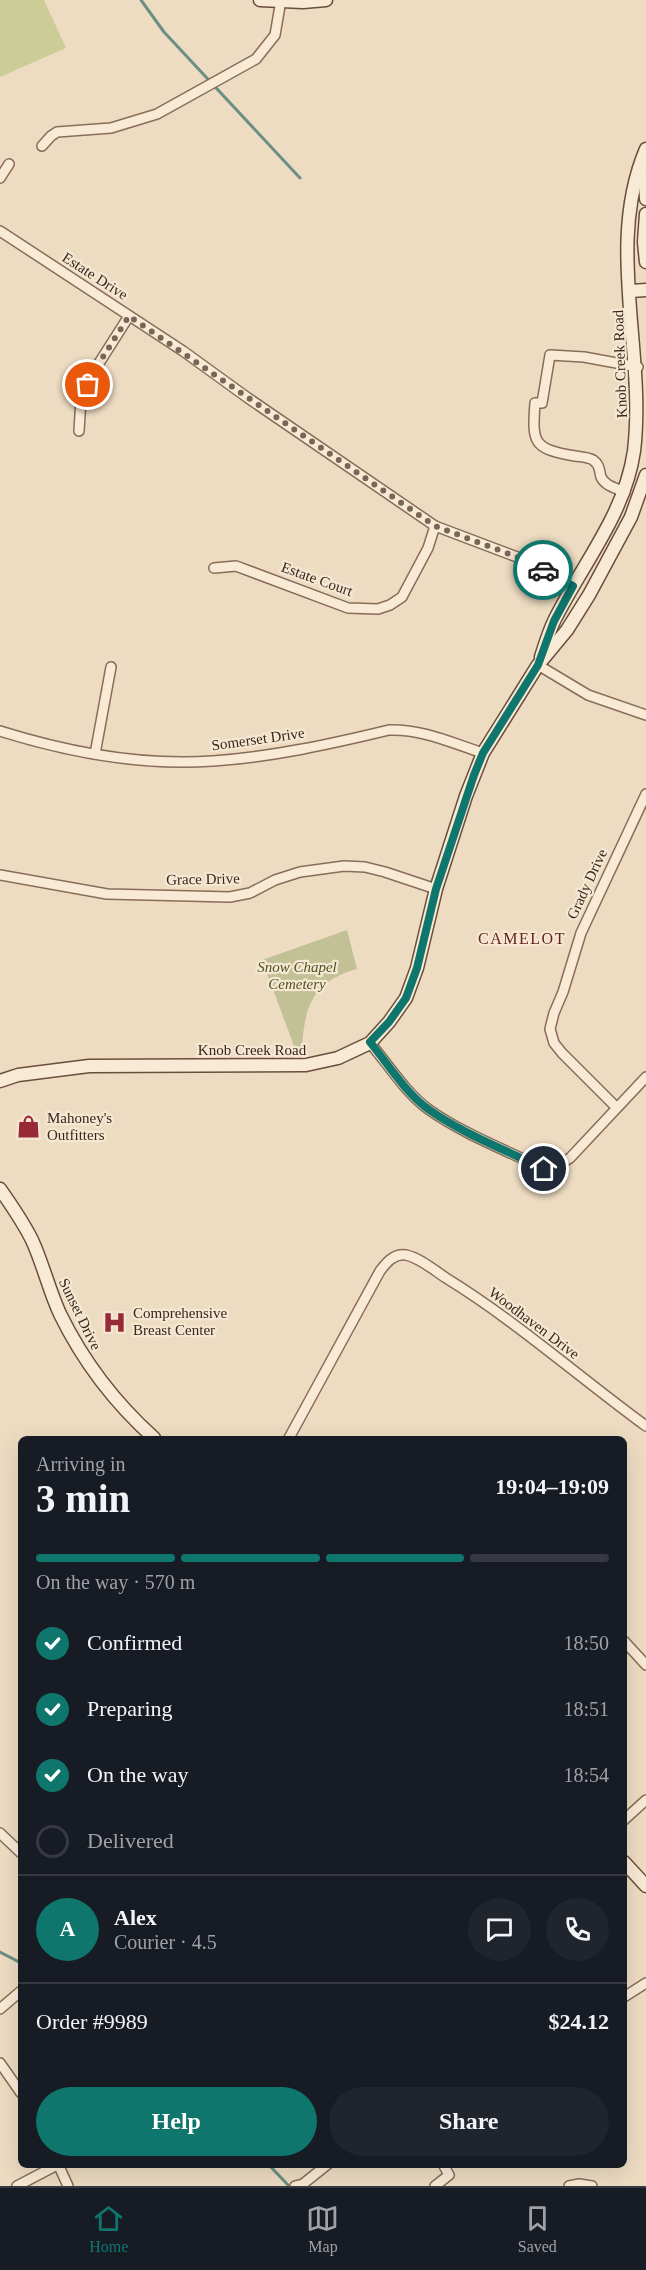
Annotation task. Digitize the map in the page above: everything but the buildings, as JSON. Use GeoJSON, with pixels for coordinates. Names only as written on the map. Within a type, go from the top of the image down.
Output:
{"type":"FeatureCollection","features":[{"type":"Feature","properties":{"kind":"main road"},"geometry":{"type":"LineString","coordinates":[[260,0],[326,0]]}},
{"type":"Feature","properties":{"kind":"main road","name":"Knob Creek Road"},"geometry":{"type":"LineString","coordinates":[[538,665],[554,621],[614,516],[625,492],[630,473],[637,429],[642,366],[631,291],[628,213],[643,168],[646,149]]}},
{"type":"Feature","properties":{"kind":"main road"},"geometry":{"type":"LineString","coordinates":[[643,168],[646,199]]}},
{"type":"Feature","properties":{"kind":"main road"},"geometry":{"type":"LineString","coordinates":[[646,214],[644,242],[646,262]]}},
{"type":"Feature","properties":{"kind":"main road"},"geometry":{"type":"LineString","coordinates":[[631,291],[646,290]]}},
{"type":"Feature","properties":{"kind":"main road","name":"Knob Creek Road"},"geometry":{"type":"LineString","coordinates":[[0,1080],[89,1066],[306,1065],[338,1058],[370,1042],[389,1022],[406,998],[417,968],[436,889],[466,796],[483,753],[538,665],[567,630],[601,573],[631,517],[646,475]]}},
{"type":"Feature","properties":{"kind":"main road"},"geometry":{"type":"LineString","coordinates":[[625,492],[640,496]]}},
{"type":"Feature","properties":{"kind":"main road"},"geometry":{"type":"LineString","coordinates":[[567,630],[576,608],[576,592],[573,586],[587,585],[601,573]]}},
{"type":"Feature","properties":{"kind":"main road","name":"Sunset Drive"},"geometry":{"type":"LineString","coordinates":[[0,1189],[16,1211],[32,1241],[60,1313],[82,1355],[104,1386],[152,1436]]}},
{"type":"Feature","properties":{"kind":"main road"},"geometry":{"type":"LineString","coordinates":[[627,1865],[646,1886]]}},
{"type":"Feature","properties":{"kind":"street"},"geometry":{"type":"LineString","coordinates":[[42,146],[57,132],[111,128],[157,114],[256,59],[275,35],[281,1]]}},
{"type":"Feature","properties":{"kind":"street"},"geometry":{"type":"LineString","coordinates":[[0,178],[9,164]]}},
{"type":"Feature","properties":{"kind":"street","name":"Estate Drive"},"geometry":{"type":"LineString","coordinates":[[0,231],[129,316],[435,526],[525,560],[573,586]]}},
{"type":"Feature","properties":{"kind":"street"},"geometry":{"type":"LineString","coordinates":[[79,431],[81,399],[94,371],[129,316]]}},
{"type":"Feature","properties":{"kind":"street"},"geometry":{"type":"LineString","coordinates":[[625,492],[608,485],[602,478],[599,465],[593,460],[556,453],[545,448],[536,439],[533,428],[535,403],[542,403],[550,355],[584,357],[642,366]]}},
{"type":"Feature","properties":{"kind":"street","name":"Estate Court"},"geometry":{"type":"LineString","coordinates":[[214,568],[236,566],[348,608],[378,609],[402,597],[429,548],[435,526]]}},
{"type":"Feature","properties":{"kind":"street"},"geometry":{"type":"LineString","coordinates":[[538,665],[588,694],[646,715]]}},
{"type":"Feature","properties":{"kind":"street"},"geometry":{"type":"LineString","coordinates":[[95,754],[111,667]]}},
{"type":"Feature","properties":{"kind":"street","name":"Somerset Drive"},"geometry":{"type":"LineString","coordinates":[[0,731],[34,742],[121,759],[210,762],[255,757],[389,730],[425,733],[483,753]]}},
{"type":"Feature","properties":{"kind":"street","name":"Grady Drive"},"geometry":{"type":"LineString","coordinates":[[616,1107],[554,1043],[550,1029],[581,933],[646,794]]}},
{"type":"Feature","properties":{"kind":"street","name":"Grace Drive"},"geometry":{"type":"LineString","coordinates":[[0,875],[106,894],[230,897],[250,893],[275,880],[300,872],[344,866],[365,867],[385,872],[436,889]]}},
{"type":"Feature","properties":{"kind":"street"},"geometry":{"type":"LineString","coordinates":[[370,1042],[410,1091],[428,1108],[460,1128],[544,1169],[555,1167],[570,1158],[646,1077]]}},
{"type":"Feature","properties":{"kind":"street","name":"Woodhaven Drive"},"geometry":{"type":"LineString","coordinates":[[290,1436],[380,1271],[391,1259],[399,1255],[416,1260],[463,1289],[646,1426]]}},
{"type":"Feature","properties":{"kind":"street"},"geometry":{"type":"LineString","coordinates":[[627,1644],[646,1665]]}},
{"type":"Feature","properties":{"kind":"street"},"geometry":{"type":"LineString","coordinates":[[627,1817],[646,1800]]}},
{"type":"Feature","properties":{"kind":"street"},"geometry":{"type":"LineString","coordinates":[[0,1833],[18,1850]]}},
{"type":"Feature","properties":{"kind":"street"},"geometry":{"type":"LineString","coordinates":[[627,1995],[646,1983]]}},
{"type":"Feature","properties":{"kind":"street"},"geometry":{"type":"LineString","coordinates":[[0,2010],[18,1994]]}},
{"type":"Feature","properties":{"kind":"street"},"geometry":{"type":"LineString","coordinates":[[0,2062],[18,2089]]}},
{"type":"Feature","properties":{"kind":"street"},"geometry":{"type":"LineString","coordinates":[[17,2186],[52,2168]]}},
{"type":"Feature","properties":{"kind":"street"},"geometry":{"type":"LineString","coordinates":[[59,2168],[68,2186]]}},
{"type":"Feature","properties":{"kind":"street"},"geometry":{"type":"LineString","coordinates":[[295,2186],[303,2184],[323,2168]]}},
{"type":"Feature","properties":{"kind":"street"},"geometry":{"type":"LineString","coordinates":[[435,2186],[449,2175],[445,2168]]}},
{"type":"Feature","properties":{"kind":"street"},"geometry":{"type":"LineString","coordinates":[[569,2186],[579,2184],[592,2186]]}},
{"type":"Feature","properties":{"kind":"green space"},"geometry":{"type":"Polygon","coordinates":[[[0,0],[44,0],[66,48],[0,77],[0,0]]]}},
{"type":"Feature","properties":{"kind":"green space","name":"Snow Chapel Cemetery"},"geometry":{"type":"Polygon","coordinates":[[[347,930],[357,969],[330,981],[313,998],[305,1021],[302,1050],[297,1054],[262,960],[347,930]]]}},
{"type":"Feature","properties":{"kind":"waterway"},"geometry":{"type":"LineString","coordinates":[[141,0],[164,32],[300,178]]}},
{"type":"Feature","properties":{"kind":"waterway"},"geometry":{"type":"LineString","coordinates":[[0,1952],[18,1961]]}},
{"type":"Feature","properties":{"kind":"waterway"},"geometry":{"type":"LineString","coordinates":[[272,2168],[289,2186]]}},
{"type":"Feature","properties":{"kind":"way so far"},"geometry":{"type":"LineString","coordinates":[[88,385],[94,371],[129,316],[435,526],[525,560],[543,570]]}},
{"type":"Feature","properties":{"kind":"place","name":"Mahoney's Outfitters"},"geometry":{"type":"Point","coordinates":[29,1127]}},
{"type":"Feature","properties":{"kind":"place","name":"Comprehensive Breast Center"},"geometry":{"type":"Point","coordinates":[115,1322]}},
{"type":"Feature","properties":{"kind":"district","name":"CAMELOT"},"geometry":{"type":"Point","coordinates":[522,938]}},
{"type":"Feature","properties":{"kind":"route"},"geometry":{"type":"LineString","coordinates":[[543,570],[573,586],[554,621],[538,665],[483,753],[474,775],[436,889],[417,968],[406,998],[398,1011],[370,1042],[410,1091],[428,1108],[460,1128],[544,1169]]}}]}
